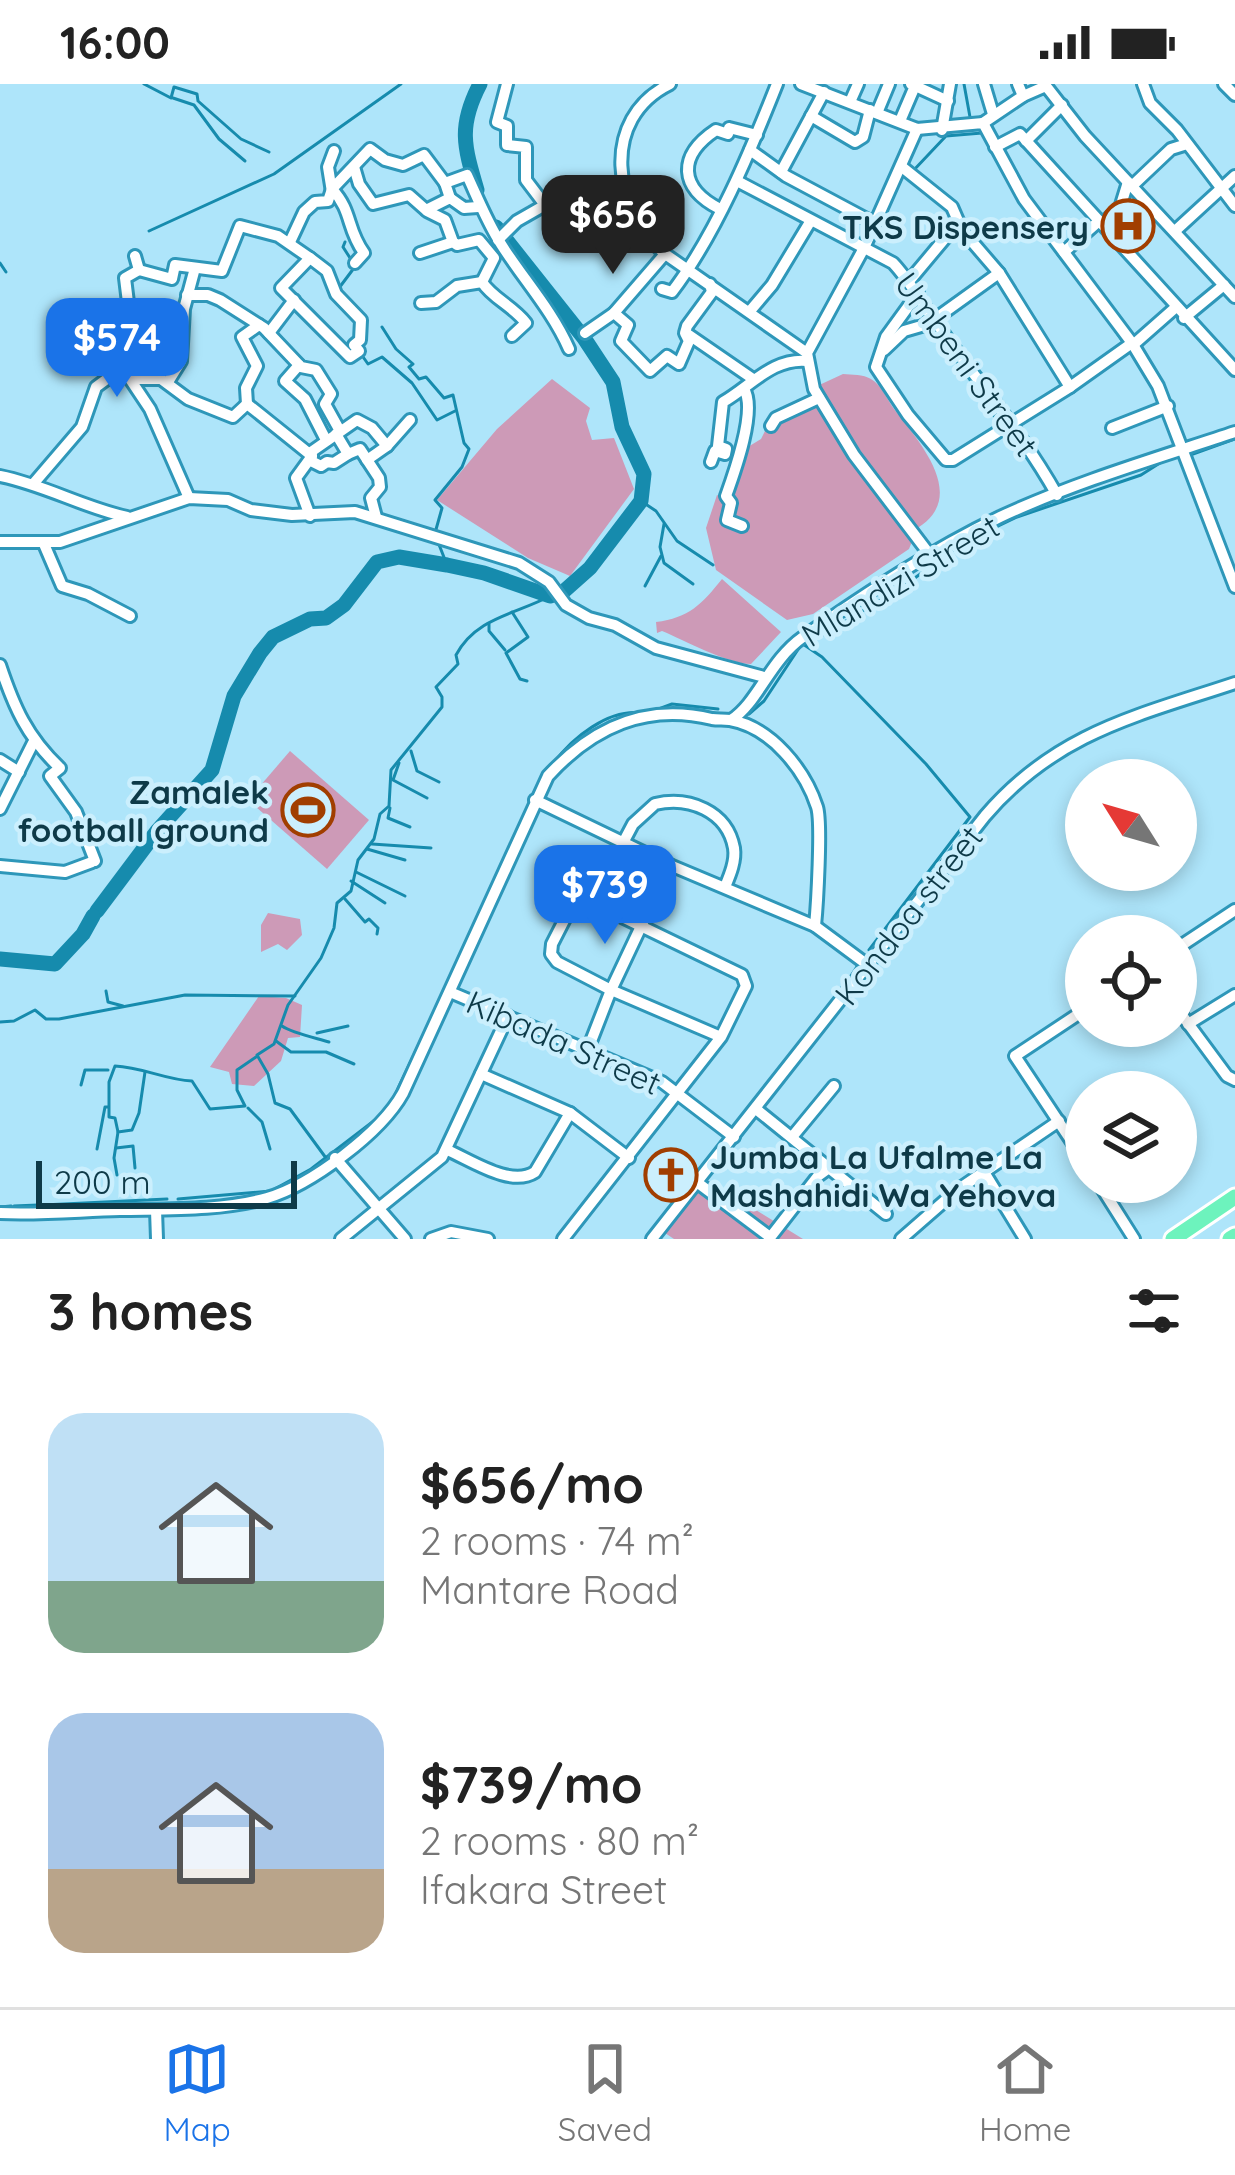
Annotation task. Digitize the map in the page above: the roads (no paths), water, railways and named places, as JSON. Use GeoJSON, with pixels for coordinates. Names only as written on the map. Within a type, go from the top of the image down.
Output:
{"type":"FeatureCollection","features":[{"type":"Feature","properties":{"kind":"highway"},"geometry":{"type":"LineString","coordinates":[[1173,1239],[1235,1197]]}},
{"type":"Feature","properties":{"kind":"street"},"geometry":{"type":"LineString","coordinates":[[507,84],[496,122],[507,127],[506,145],[526,147],[526,180],[569,232],[594,216],[620,208],[626,199]]}},
{"type":"Feature","properties":{"kind":"street"},"geometry":{"type":"LineString","coordinates":[[662,289],[672,292],[737,181],[777,84]]}},
{"type":"Feature","properties":{"kind":"street"},"geometry":{"type":"LineString","coordinates":[[804,84],[922,129],[942,130],[988,118],[1009,108],[1021,90],[1046,86],[1235,297]]}},
{"type":"Feature","properties":{"kind":"street"},"geometry":{"type":"LineString","coordinates":[[850,102],[858,84]]}},
{"type":"Feature","properties":{"kind":"street"},"geometry":{"type":"LineString","coordinates":[[811,116],[855,142],[863,136],[889,84]]}},
{"type":"Feature","properties":{"kind":"street"},"geometry":{"type":"LineString","coordinates":[[942,130],[950,84]]}},
{"type":"Feature","properties":{"kind":"street"},"geometry":{"type":"LineString","coordinates":[[985,84],[995,147],[1024,199],[1132,344],[1168,406],[1235,587]]}},
{"type":"Feature","properties":{"kind":"street"},"geometry":{"type":"LineString","coordinates":[[1143,84],[1150,104],[1234,203]]}},
{"type":"Feature","properties":{"kind":"street"},"geometry":{"type":"LineString","coordinates":[[1224,84],[1235,95]]}},
{"type":"Feature","properties":{"kind":"street"},"geometry":{"type":"LineString","coordinates":[[900,121],[913,85],[948,101]]}},
{"type":"Feature","properties":{"kind":"street"},"geometry":{"type":"LineString","coordinates":[[660,86],[634,117],[624,143],[620,182],[650,242],[808,357],[819,398],[854,455],[930,555]]}},
{"type":"Feature","properties":{"kind":"street"},"geometry":{"type":"LineString","coordinates":[[782,172],[824,92]]}},
{"type":"Feature","properties":{"kind":"street"},"geometry":{"type":"LineString","coordinates":[[1026,141],[1062,105]]}},
{"type":"Feature","properties":{"kind":"street"},"geometry":{"type":"LineString","coordinates":[[720,209],[694,194],[689,183],[695,151],[716,130],[728,134],[730,128],[738,128],[757,135]]}},
{"type":"Feature","properties":{"kind":"street"},"geometry":{"type":"LineString","coordinates":[[808,357],[922,129]]}},
{"type":"Feature","properties":{"kind":"street"},"geometry":{"type":"LineString","coordinates":[[995,147],[1018,133],[1235,370]]}},
{"type":"Feature","properties":{"kind":"street"},"geometry":{"type":"LineString","coordinates":[[1064,252],[1120,208],[1130,184],[1171,149],[1187,144]]}},
{"type":"Feature","properties":{"kind":"street"},"geometry":{"type":"LineString","coordinates":[[290,242],[304,212],[315,202],[328,201],[368,149],[403,165],[422,154],[445,183],[449,197],[464,208],[478,207]]}},
{"type":"Feature","properties":{"kind":"street"},"geometry":{"type":"LineString","coordinates":[[750,150],[874,223]]}},
{"type":"Feature","properties":{"kind":"street"},"geometry":{"type":"LineString","coordinates":[[334,151],[328,167],[332,192],[349,208],[350,231],[364,253],[355,262]]}},
{"type":"Feature","properties":{"kind":"street"},"geometry":{"type":"LineString","coordinates":[[354,167],[370,202],[409,195],[445,220],[457,245],[479,240],[493,255],[482,282]]}},
{"type":"Feature","properties":{"kind":"street"},"geometry":{"type":"LineString","coordinates":[[902,167],[952,207],[962,230],[999,274],[1070,387]]}},
{"type":"Feature","properties":{"kind":"street"},"geometry":{"type":"LineString","coordinates":[[445,183],[467,175],[478,207],[538,293],[569,349]]}},
{"type":"Feature","properties":{"kind":"street"},"geometry":{"type":"LineString","coordinates":[[1175,231],[1235,176]]}},
{"type":"Feature","properties":{"kind":"street","name":"Umbeni Street"},"geometry":{"type":"LineString","coordinates":[[737,181],[888,258],[910,280],[1057,495]]}},
{"type":"Feature","properties":{"kind":"street"},"geometry":{"type":"LineString","coordinates":[[426,211],[449,197]]}},
{"type":"Feature","properties":{"kind":"street"},"geometry":{"type":"LineString","coordinates":[[498,240],[517,221],[545,205]]}},
{"type":"Feature","properties":{"kind":"street"},"geometry":{"type":"LineString","coordinates":[[750,311],[772,285],[810,222]]}},
{"type":"Feature","properties":{"kind":"street"},"geometry":{"type":"LineString","coordinates":[[208,295],[240,226],[290,242],[310,258],[327,272],[336,294],[361,320],[360,340],[354,345],[358,352],[348,357],[280,285],[310,258]]}},
{"type":"Feature","properties":{"kind":"street"},"geometry":{"type":"LineString","coordinates":[[910,280],[946,238],[962,230]]}},
{"type":"Feature","properties":{"kind":"street"},"geometry":{"type":"LineString","coordinates":[[420,253],[453,242]]}},
{"type":"Feature","properties":{"kind":"street"},"geometry":{"type":"LineString","coordinates":[[585,333],[614,313],[665,254]]}},
{"type":"Feature","properties":{"kind":"street"},"geometry":{"type":"LineString","coordinates":[[135,256],[139,270]]}},
{"type":"Feature","properties":{"kind":"street"},"geometry":{"type":"LineString","coordinates":[[144,380],[152,346],[143,327],[130,327],[125,278],[139,270],[172,279],[173,266],[222,271]]}},
{"type":"Feature","properties":{"kind":"street"},"geometry":{"type":"LineString","coordinates":[[168,382],[181,361],[195,268]]}},
{"type":"Feature","properties":{"kind":"street"},"geometry":{"type":"LineString","coordinates":[[877,356],[904,331],[934,320],[999,274]]}},
{"type":"Feature","properties":{"kind":"street"},"geometry":{"type":"LineString","coordinates":[[421,303],[436,302],[457,286],[482,282]]}},
{"type":"Feature","properties":{"kind":"street"},"geometry":{"type":"LineString","coordinates":[[482,282],[518,310],[526,325],[512,336]]}},
{"type":"Feature","properties":{"kind":"street"},"geometry":{"type":"LineString","coordinates":[[710,284],[712,292],[685,333],[749,384],[750,419],[726,496],[728,520],[742,526]]}},
{"type":"Feature","properties":{"kind":"street"},"geometry":{"type":"LineString","coordinates":[[918,293],[886,337],[877,367],[946,460],[953,460],[1224,285]]}},
{"type":"Feature","properties":{"kind":"street"},"geometry":{"type":"LineString","coordinates":[[518,310],[538,293]]}},
{"type":"Feature","properties":{"kind":"street"},"geometry":{"type":"LineString","coordinates":[[188,295],[208,295],[264,329],[299,365],[313,368],[322,378],[331,394],[325,404],[334,464]]}},
{"type":"Feature","properties":{"kind":"street"},"geometry":{"type":"LineString","coordinates":[[130,379],[168,382],[215,412],[233,417],[247,404],[247,388],[256,366],[256,357],[242,338],[264,329],[295,300]]}},
{"type":"Feature","properties":{"kind":"street"},"geometry":{"type":"LineString","coordinates":[[614,313],[628,325],[621,341],[650,371],[667,356],[679,364],[689,335]]}},
{"type":"Feature","properties":{"kind":"street"},"geometry":{"type":"LineString","coordinates":[[712,462],[715,451],[724,454],[726,449],[718,446],[723,402],[763,371],[808,357]]}},
{"type":"Feature","properties":{"kind":"street"},"geometry":{"type":"LineString","coordinates":[[299,365],[285,381],[348,454]]}},
{"type":"Feature","properties":{"kind":"street"},"geometry":{"type":"LineString","coordinates":[[34,482],[82,428],[99,383],[119,370],[150,410],[189,498]]}},
{"type":"Feature","properties":{"kind":"street"},"geometry":{"type":"LineString","coordinates":[[771,426],[776,418],[819,398]]}},
{"type":"Feature","properties":{"kind":"street"},"geometry":{"type":"LineString","coordinates":[[247,404],[321,466],[334,464],[358,448],[381,482],[371,498],[376,517]]}},
{"type":"Feature","properties":{"kind":"street"},"geometry":{"type":"LineString","coordinates":[[1112,428],[1168,406]]}},
{"type":"Feature","properties":{"kind":"street"},"geometry":{"type":"LineString","coordinates":[[310,516],[296,478],[311,458],[310,452],[359,420],[387,446]]}},
{"type":"Feature","properties":{"kind":"street"},"geometry":{"type":"LineString","coordinates":[[367,460],[410,420]]}},
{"type":"Feature","properties":{"kind":"street","name":"Mlandizi Street"},"geometry":{"type":"LineString","coordinates":[[731,720],[745,709],[764,677],[793,644],[930,555],[1002,516],[1235,432]]}},
{"type":"Feature","properties":{"kind":"street"},"geometry":{"type":"LineString","coordinates":[[0,476],[34,482],[83,507],[131,518]]}},
{"type":"Feature","properties":{"kind":"street"},"geometry":{"type":"LineString","coordinates":[[0,542],[44,544],[189,498],[228,500],[251,510],[310,516],[339,510],[376,517],[519,563],[548,582],[561,601],[589,618],[613,624],[656,648],[764,677]]}},
{"type":"Feature","properties":{"kind":"street"},"geometry":{"type":"LineString","coordinates":[[44,544],[62,586],[130,616]]}},
{"type":"Feature","properties":{"kind":"street"},"geometry":{"type":"LineString","coordinates":[[0,665],[11,702],[33,743],[60,768],[50,776],[76,812],[93,861],[61,872],[0,866]]}},
{"type":"Feature","properties":{"kind":"street","name":"Kondoa street"},"geometry":{"type":"LineString","coordinates":[[652,1239],[986,816],[1033,767],[1086,736],[1235,683]]}},
{"type":"Feature","properties":{"kind":"street"},"geometry":{"type":"LineString","coordinates":[[0,1213],[156,1210],[269,1197],[304,1181],[335,1158],[393,1110],[535,800],[559,765],[612,727],[677,711],[731,720],[776,745],[805,780],[818,809],[815,926]]}},
{"type":"Feature","properties":{"kind":"street"},"geometry":{"type":"LineString","coordinates":[[0,809],[33,743]]}},
{"type":"Feature","properties":{"kind":"street"},"geometry":{"type":"LineString","coordinates":[[0,760],[19,772]]}},
{"type":"Feature","properties":{"kind":"street"},"geometry":{"type":"LineString","coordinates":[[535,800],[670,865],[815,926],[869,966]]}},
{"type":"Feature","properties":{"kind":"street"},"geometry":{"type":"LineString","coordinates":[[623,841],[633,824],[656,804],[692,803],[706,808],[729,833],[735,851],[725,887]]}},
{"type":"Feature","properties":{"kind":"street"},"geometry":{"type":"LineString","coordinates":[[589,1049],[611,990],[670,865]]}},
{"type":"Feature","properties":{"kind":"street"},"geometry":{"type":"LineString","coordinates":[[563,1239],[721,1037],[747,980],[641,925],[581,900],[574,902],[552,944],[551,954],[557,962],[721,1037]]}},
{"type":"Feature","properties":{"kind":"street"},"geometry":{"type":"LineString","coordinates":[[1197,935],[1235,910]]}},
{"type":"Feature","properties":{"kind":"street","name":"Kibada Street"},"geometry":{"type":"LineString","coordinates":[[450,992],[589,1049],[678,1093],[734,1137]]}},
{"type":"Feature","properties":{"kind":"street"},"geometry":{"type":"LineString","coordinates":[[1197,1018],[1235,994]]}},
{"type":"Feature","properties":{"kind":"street"},"geometry":{"type":"LineString","coordinates":[[341,1239],[447,1150],[508,1016]]}},
{"type":"Feature","properties":{"kind":"street"},"geometry":{"type":"LineString","coordinates":[[1065,1023],[1015,1056],[1065,1130]]}},
{"type":"Feature","properties":{"kind":"street"},"geometry":{"type":"LineString","coordinates":[[1197,1036],[1235,1081]]}},
{"type":"Feature","properties":{"kind":"street"},"geometry":{"type":"LineString","coordinates":[[481,1074],[570,1113],[628,1158]]}},
{"type":"Feature","properties":{"kind":"street"},"geometry":{"type":"LineString","coordinates":[[792,1137],[834,1086]]}},
{"type":"Feature","properties":{"kind":"street"},"geometry":{"type":"LineString","coordinates":[[756,1109],[886,1214]]}},
{"type":"Feature","properties":{"kind":"street"},"geometry":{"type":"LineString","coordinates":[[447,1150],[509,1176],[526,1178],[535,1172],[570,1113]]}},
{"type":"Feature","properties":{"kind":"street"},"geometry":{"type":"LineString","coordinates":[[901,1239],[956,1191],[1059,1120]]}},
{"type":"Feature","properties":{"kind":"street"},"geometry":{"type":"LineString","coordinates":[[335,1158],[405,1239]]}},
{"type":"Feature","properties":{"kind":"street"},"geometry":{"type":"LineString","coordinates":[[698,1183],[770,1238],[829,1168]]}},
{"type":"Feature","properties":{"kind":"street"},"geometry":{"type":"LineString","coordinates":[[984,1172],[1025,1239]]}},
{"type":"Feature","properties":{"kind":"street"},"geometry":{"type":"LineString","coordinates":[[1111,1203],[1134,1239]]}},
{"type":"Feature","properties":{"kind":"street"},"geometry":{"type":"LineString","coordinates":[[156,1210],[157,1239]]}},
{"type":"Feature","properties":{"kind":"street"},"geometry":{"type":"LineString","coordinates":[[431,1239],[451,1232],[488,1239]]}},
{"type":"Feature","properties":{"kind":"waterway"},"geometry":{"type":"LineString","coordinates":[[144,84],[171,98],[174,87],[197,94],[198,101],[241,139],[269,152]]}},
{"type":"Feature","properties":{"kind":"waterway"},"geometry":{"type":"LineString","coordinates":[[149,231],[274,174],[401,84]]}},
{"type":"Feature","properties":{"kind":"waterway"},"geometry":{"type":"LineString","coordinates":[[477,190],[465,136],[468,112],[480,84]]}},
{"type":"Feature","properties":{"kind":"waterway"},"geometry":{"type":"LineString","coordinates":[[964,84],[970,117]]}},
{"type":"Feature","properties":{"kind":"waterway"},"geometry":{"type":"LineString","coordinates":[[173,98],[194,105],[219,139],[245,161]]}},
{"type":"Feature","properties":{"kind":"waterway"},"geometry":{"type":"LineString","coordinates":[[912,172],[946,136],[982,133]]}},
{"type":"Feature","properties":{"kind":"waterway"},"geometry":{"type":"LineString","coordinates":[[992,151],[1016,195]]}},
{"type":"Feature","properties":{"kind":"waterway"},"geometry":{"type":"LineString","coordinates":[[97,911],[157,831],[212,770],[234,696],[273,637],[310,619],[326,618],[344,605],[377,562],[399,557],[484,573],[550,596],[563,592],[590,568],[641,501],[644,474],[622,427],[613,382],[496,227]]}},
{"type":"Feature","properties":{"kind":"waterway"},"geometry":{"type":"LineString","coordinates":[[1046,237],[1062,258]]}},
{"type":"Feature","properties":{"kind":"waterway"},"geometry":{"type":"LineString","coordinates":[[345,242],[343,247],[352,261]]}},
{"type":"Feature","properties":{"kind":"waterway"},"geometry":{"type":"LineString","coordinates":[[0,263],[6,272]]}},
{"type":"Feature","properties":{"kind":"waterway"},"geometry":{"type":"LineString","coordinates":[[339,288],[354,268]]}},
{"type":"Feature","properties":{"kind":"waterway"},"geometry":{"type":"LineString","coordinates":[[1107,318],[1125,345]]}},
{"type":"Feature","properties":{"kind":"waterway"},"geometry":{"type":"LineString","coordinates":[[382,327],[413,364],[409,367],[419,379],[426,377],[444,398],[453,395],[469,449],[462,467],[435,500],[442,508],[435,533]]}},
{"type":"Feature","properties":{"kind":"waterway"},"geometry":{"type":"LineString","coordinates":[[361,354],[368,364],[382,357],[412,383],[437,420],[455,411]]}},
{"type":"Feature","properties":{"kind":"waterway"},"geometry":{"type":"LineString","coordinates":[[981,399],[999,422]]}},
{"type":"Feature","properties":{"kind":"waterway"},"geometry":{"type":"LineString","coordinates":[[1193,454],[1235,439]]}},
{"type":"Feature","properties":{"kind":"waterway"},"geometry":{"type":"LineString","coordinates":[[806,645],[901,588],[963,543],[1017,517],[1141,475],[1163,461]]}},
{"type":"Feature","properties":{"kind":"waterway"},"geometry":{"type":"LineString","coordinates":[[641,501],[656,511],[677,541],[713,565]]}},
{"type":"Feature","properties":{"kind":"waterway"},"geometry":{"type":"LineString","coordinates":[[664,524],[660,547],[664,563],[693,584]]}},
{"type":"Feature","properties":{"kind":"waterway"},"geometry":{"type":"LineString","coordinates":[[438,542],[447,565]]}},
{"type":"Feature","properties":{"kind":"waterway"},"geometry":{"type":"LineString","coordinates":[[645,586],[661,556]]}},
{"type":"Feature","properties":{"kind":"waterway"},"geometry":{"type":"LineString","coordinates":[[326,1158],[290,1109],[275,1103],[268,1074],[257,1055],[274,1044],[288,1005],[321,958],[334,928],[337,903],[351,891],[358,860],[374,839],[380,814],[389,806],[391,770],[442,707],[436,687],[458,664],[456,655],[464,642],[486,624],[550,596]]}},
{"type":"Feature","properties":{"kind":"waterway"},"geometry":{"type":"LineString","coordinates":[[512,612],[528,637],[506,653],[520,679],[527,681]]}},
{"type":"Feature","properties":{"kind":"waterway"},"geometry":{"type":"LineString","coordinates":[[489,624],[489,631],[505,650]]}},
{"type":"Feature","properties":{"kind":"waterway"},"geometry":{"type":"LineString","coordinates":[[800,642],[822,657],[926,764],[970,817],[869,950]]}},
{"type":"Feature","properties":{"kind":"waterway"},"geometry":{"type":"LineString","coordinates":[[749,714],[764,701],[801,645]]}},
{"type":"Feature","properties":{"kind":"waterway"},"geometry":{"type":"LineString","coordinates":[[656,710],[672,704],[718,709]]}},
{"type":"Feature","properties":{"kind":"waterway"},"geometry":{"type":"LineString","coordinates":[[554,763],[604,720],[641,713]]}},
{"type":"Feature","properties":{"kind":"waterway"},"geometry":{"type":"LineString","coordinates":[[411,751],[417,771],[439,782]]}},
{"type":"Feature","properties":{"kind":"waterway"},"geometry":{"type":"LineString","coordinates":[[399,763],[393,780],[427,798]]}},
{"type":"Feature","properties":{"kind":"waterway"},"geometry":{"type":"LineString","coordinates":[[390,808],[388,818],[410,827]]}},
{"type":"Feature","properties":{"kind":"waterway"},"geometry":{"type":"LineString","coordinates":[[372,844],[431,848]]}},
{"type":"Feature","properties":{"kind":"waterway"},"geometry":{"type":"LineString","coordinates":[[367,849],[405,860]]}},
{"type":"Feature","properties":{"kind":"waterway"},"geometry":{"type":"LineString","coordinates":[[459,958],[505,858]]}},
{"type":"Feature","properties":{"kind":"waterway"},"geometry":{"type":"LineString","coordinates":[[356,872],[405,896]]}},
{"type":"Feature","properties":{"kind":"waterway"},"geometry":{"type":"LineString","coordinates":[[351,881],[385,903]]}},
{"type":"Feature","properties":{"kind":"waterway"},"geometry":{"type":"LineString","coordinates":[[345,899],[365,922],[369,919],[378,928],[377,934]]}},
{"type":"Feature","properties":{"kind":"waterway"},"geometry":{"type":"LineString","coordinates":[[0,959],[55,964],[93,916]]}},
{"type":"Feature","properties":{"kind":"waterway"},"geometry":{"type":"LineString","coordinates":[[844,987],[858,965]]}},
{"type":"Feature","properties":{"kind":"waterway"},"geometry":{"type":"LineString","coordinates":[[106,991],[108,1002],[123,1006]]}},
{"type":"Feature","properties":{"kind":"waterway"},"geometry":{"type":"LineString","coordinates":[[0,1022],[35,1010],[46,1019],[59,1019],[185,995],[295,996]]}},
{"type":"Feature","properties":{"kind":"waterway"},"geometry":{"type":"LineString","coordinates":[[393,1099],[430,1021]]}},
{"type":"Feature","properties":{"kind":"waterway"},"geometry":{"type":"LineString","coordinates":[[282,1026],[329,1042]]}},
{"type":"Feature","properties":{"kind":"waterway"},"geometry":{"type":"LineString","coordinates":[[317,1033],[348,1026]]}},
{"type":"Feature","properties":{"kind":"waterway"},"geometry":{"type":"LineString","coordinates":[[276,1041],[291,1052],[326,1052],[354,1064]]}},
{"type":"Feature","properties":{"kind":"waterway"},"geometry":{"type":"LineString","coordinates":[[118,1132],[115,1118],[109,1117],[109,1082],[115,1066],[192,1081],[210,1109],[245,1106],[237,1090],[237,1070],[256,1057]]}},
{"type":"Feature","properties":{"kind":"waterway"},"geometry":{"type":"LineString","coordinates":[[81,1085],[85,1070],[108,1070]]}},
{"type":"Feature","properties":{"kind":"waterway"},"geometry":{"type":"LineString","coordinates":[[117,1175],[118,1132],[132,1130],[145,1072]]}},
{"type":"Feature","properties":{"kind":"waterway"},"geometry":{"type":"LineString","coordinates":[[97,1149],[108,1107]]}},
{"type":"Feature","properties":{"kind":"waterway"},"geometry":{"type":"LineString","coordinates":[[248,1108],[262,1122],[270,1149]]}},
{"type":"Feature","properties":{"kind":"waterway"},"geometry":{"type":"LineString","coordinates":[[178,1199],[271,1191],[311,1169],[375,1120]]}},
{"type":"Feature","properties":{"kind":"waterway"},"geometry":{"type":"LineString","coordinates":[[116,1148],[133,1146],[135,1168]]}},
{"type":"Feature","properties":{"kind":"waterway"},"geometry":{"type":"LineString","coordinates":[[43,1205],[167,1199]]}},
{"type":"Feature","properties":{"kind":"waterway"},"geometry":{"type":"LineString","coordinates":[[14,1206],[38,1205]]}},
{"type":"Feature","properties":{"kind":"waterway"},"geometry":{"type":"LineString","coordinates":[[0,1207],[11,1206]]}},
{"type":"Feature","properties":{"kind":"place","name":"TKS Dispensery"},"geometry":{"type":"Point","coordinates":[1128,226]}},
{"type":"Feature","properties":{"kind":"place","name":"Zamalek football ground"},"geometry":{"type":"Point","coordinates":[308,810]}},
{"type":"Feature","properties":{"kind":"place","name":"Jumba La Ufalme La Mashahidi Wa Yehova"},"geometry":{"type":"Point","coordinates":[671,1175]}}]}
